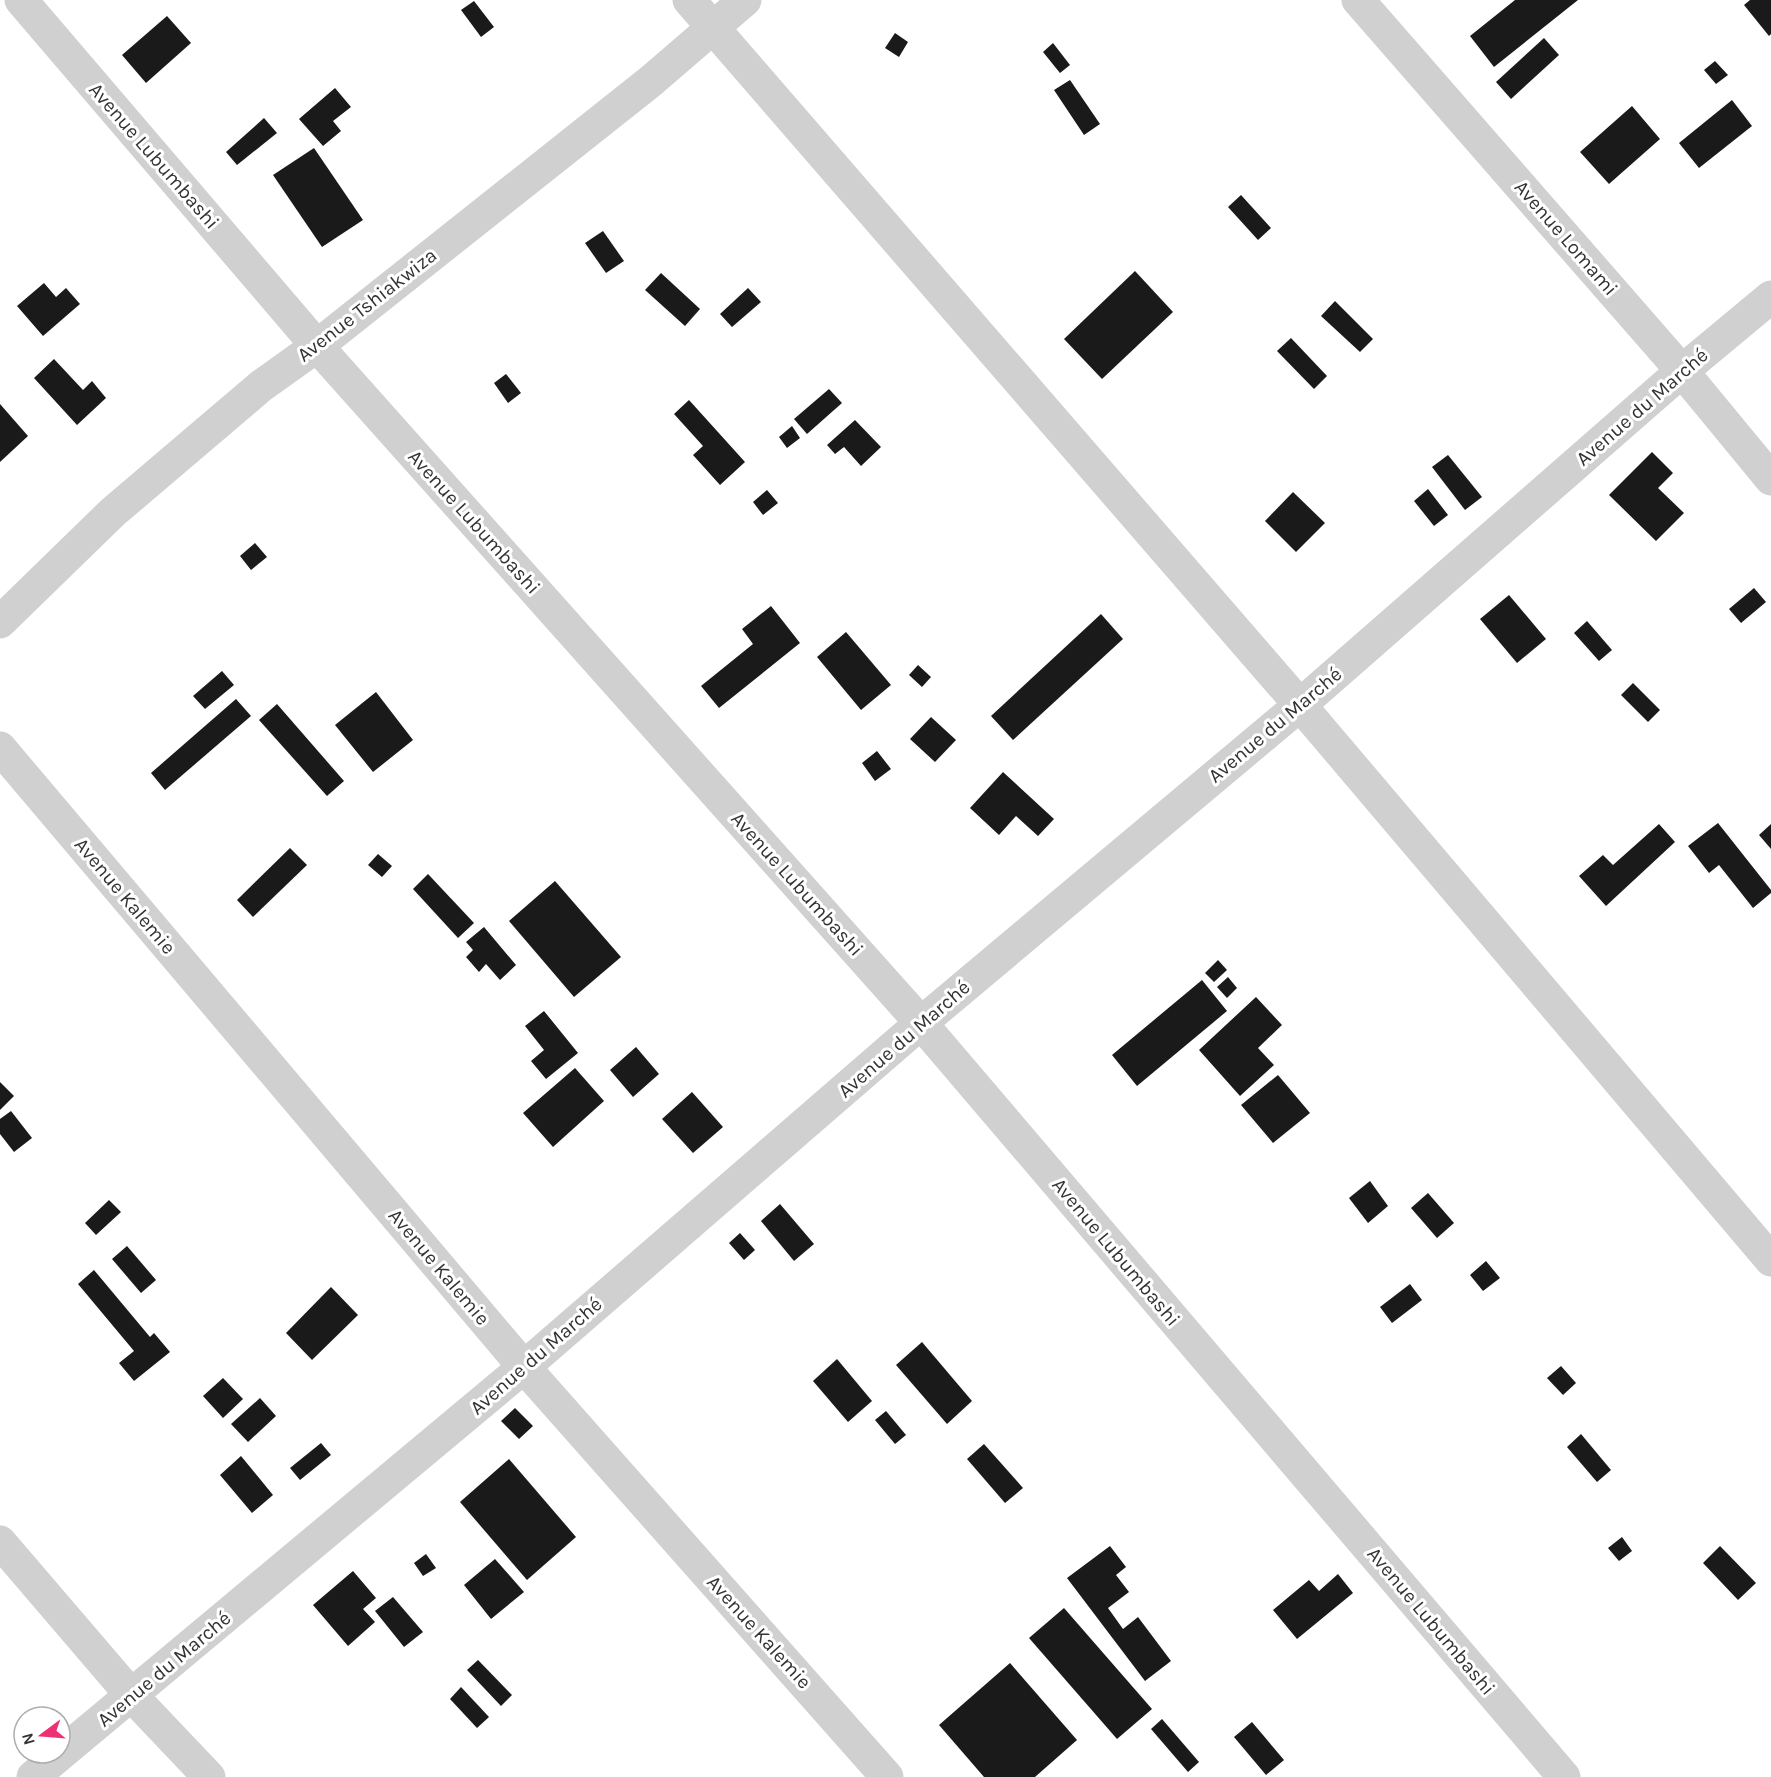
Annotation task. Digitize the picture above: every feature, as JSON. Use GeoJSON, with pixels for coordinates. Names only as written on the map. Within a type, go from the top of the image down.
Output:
{"type":"FeatureCollection","features":[{"type":"Feature","properties":{"kind":"street","name":"Avenue Lubumbashi"},"geometry":{"type":"LineString","coordinates":[[21,0],[317,346],[921,1023],[1564,1777]]}},
{"type":"Feature","properties":{"kind":"street"},"geometry":{"type":"LineString","coordinates":[[689,0],[1300,705],[1771,1260]]}},
{"type":"Feature","properties":{"kind":"street","name":"Avenue Tshiakwiza"},"geometry":{"type":"LineString","coordinates":[[0,622],[113,512],[261,386],[317,346],[632,95],[745,0]]}},
{"type":"Feature","properties":{"kind":"street","name":"Avenue Lomami"},"geometry":{"type":"LineString","coordinates":[[1358,0],[1682,371],[1771,479]]}},
{"type":"Feature","properties":{"kind":"street","name":"Avenue du Marché"},"geometry":{"type":"LineString","coordinates":[[33,1777],[524,1367],[921,1023],[1300,705],[1682,371],[1771,297]]}},
{"type":"Feature","properties":{"kind":"street","name":"Avenue Kalemie"},"geometry":{"type":"LineString","coordinates":[[0,748],[524,1367],[887,1777]]}},
{"type":"Feature","properties":{"kind":"street"},"geometry":{"type":"LineString","coordinates":[[0,1542],[132,1696],[209,1777]]}},
{"type":"Feature","properties":{"kind":"building"},"geometry":{"type":"Polygon","coordinates":[[[1515,0],[1578,0],[1494,67],[1470,36],[1515,0]]]}},
{"type":"Feature","properties":{"kind":"building"},"geometry":{"type":"Polygon","coordinates":[[[1750,0],[1771,0],[1771,34],[1769,36],[1744,5],[1750,0]]]}},
{"type":"Feature","properties":{"kind":"building"},"geometry":{"type":"Polygon","coordinates":[[[474,1],[494,27],[481,37],[461,10],[474,1]]]}},
{"type":"Feature","properties":{"kind":"building"},"geometry":{"type":"Polygon","coordinates":[[[167,16],[191,43],[146,83],[122,55],[167,16]]]}},
{"type":"Feature","properties":{"kind":"building"},"geometry":{"type":"Polygon","coordinates":[[[895,33],[908,42],[899,57],[885,48],[895,33]]]}},
{"type":"Feature","properties":{"kind":"building"},"geometry":{"type":"Polygon","coordinates":[[[1544,38],[1559,55],[1511,99],[1496,82],[1544,38]]]}},
{"type":"Feature","properties":{"kind":"building"},"geometry":{"type":"Polygon","coordinates":[[[1053,43],[1070,65],[1060,73],[1043,52],[1053,43]]]}},
{"type":"Feature","properties":{"kind":"building"},"geometry":{"type":"Polygon","coordinates":[[[1715,61],[1728,75],[1716,84],[1704,70],[1715,61]]]}},
{"type":"Feature","properties":{"kind":"building"},"geometry":{"type":"Polygon","coordinates":[[[1070,80],[1100,124],[1084,135],[1054,90],[1070,80]]]}},
{"type":"Feature","properties":{"kind":"building"},"geometry":{"type":"Polygon","coordinates":[[[335,88],[351,107],[333,121],[341,131],[323,146],[299,119],[335,88]]]}},
{"type":"Feature","properties":{"kind":"building"},"geometry":{"type":"Polygon","coordinates":[[[1732,100],[1752,126],[1699,168],[1679,143],[1732,100]]]}},
{"type":"Feature","properties":{"kind":"building"},"geometry":{"type":"Polygon","coordinates":[[[1632,106],[1660,139],[1609,184],[1580,152],[1632,106]]]}},
{"type":"Feature","properties":{"kind":"building"},"geometry":{"type":"Polygon","coordinates":[[[264,118],[277,133],[237,165],[226,152],[264,118]]]}},
{"type":"Feature","properties":{"kind":"building"},"geometry":{"type":"Polygon","coordinates":[[[314,148],[363,220],[322,247],[273,175],[314,148]]]}},
{"type":"Feature","properties":{"kind":"building"},"geometry":{"type":"Polygon","coordinates":[[[1241,195],[1271,228],[1258,240],[1228,207],[1241,195]]]}},
{"type":"Feature","properties":{"kind":"building"},"geometry":{"type":"Polygon","coordinates":[[[603,231],[624,261],[606,273],[585,243],[603,231]]]}},
{"type":"Feature","properties":{"kind":"building"},"geometry":{"type":"Polygon","coordinates":[[[1135,271],[1173,312],[1102,379],[1064,339],[1135,271]]]}},
{"type":"Feature","properties":{"kind":"building"},"geometry":{"type":"Polygon","coordinates":[[[661,273],[700,309],[685,326],[645,290],[661,273]]]}},
{"type":"Feature","properties":{"kind":"building"},"geometry":{"type":"Polygon","coordinates":[[[44,283],[56,297],[66,288],[80,304],[43,336],[17,306],[44,283]]]}},
{"type":"Feature","properties":{"kind":"building"},"geometry":{"type":"Polygon","coordinates":[[[748,288],[761,302],[732,327],[720,314],[748,288]]]}},
{"type":"Feature","properties":{"kind":"building"},"geometry":{"type":"Polygon","coordinates":[[[1335,301],[1373,339],[1360,352],[1321,316],[1335,301]]]}},
{"type":"Feature","properties":{"kind":"building"},"geometry":{"type":"Polygon","coordinates":[[[1291,338],[1327,376],[1314,389],[1277,351],[1291,338]]]}},
{"type":"Feature","properties":{"kind":"building"},"geometry":{"type":"Polygon","coordinates":[[[54,359],[83,390],[92,381],[106,398],[77,425],[34,378],[54,359]]]}},
{"type":"Feature","properties":{"kind":"building"},"geometry":{"type":"Polygon","coordinates":[[[506,374],[521,393],[508,403],[494,383],[506,374]]]}},
{"type":"Feature","properties":{"kind":"building"},"geometry":{"type":"Polygon","coordinates":[[[829,389],[842,403],[807,434],[794,419],[829,389]]]}},
{"type":"Feature","properties":{"kind":"building"},"geometry":{"type":"Polygon","coordinates":[[[689,400],[745,462],[720,485],[693,455],[703,446],[674,414],[689,400]]]}},
{"type":"Feature","properties":{"kind":"building"},"geometry":{"type":"Polygon","coordinates":[[[0,404],[28,436],[0,462],[0,404]]]}},
{"type":"Feature","properties":{"kind":"building"},"geometry":{"type":"Polygon","coordinates":[[[855,420],[881,447],[861,466],[844,447],[835,454],[827,445],[855,420]]]}},
{"type":"Feature","properties":{"kind":"building"},"geometry":{"type":"Polygon","coordinates":[[[792,426],[800,438],[787,448],[779,437],[792,426]]]}},
{"type":"Feature","properties":{"kind":"building"},"geometry":{"type":"Polygon","coordinates":[[[1652,452],[1673,473],[1658,488],[1684,513],[1656,541],[1609,495],[1652,452]]]}},
{"type":"Feature","properties":{"kind":"building"},"geometry":{"type":"Polygon","coordinates":[[[1448,455],[1482,497],[1465,510],[1432,467],[1448,455]]]}},
{"type":"Feature","properties":{"kind":"building"},"geometry":{"type":"Polygon","coordinates":[[[1428,489],[1448,515],[1434,526],[1414,501],[1428,489]]]}},
{"type":"Feature","properties":{"kind":"building"},"geometry":{"type":"Polygon","coordinates":[[[767,490],[778,503],[763,515],[753,502],[767,490]]]}},
{"type":"Feature","properties":{"kind":"building"},"geometry":{"type":"Polygon","coordinates":[[[1293,492],[1325,523],[1296,552],[1265,521],[1293,492]]]}},
{"type":"Feature","properties":{"kind":"building"},"geometry":{"type":"Polygon","coordinates":[[[255,543],[267,557],[251,570],[240,556],[255,543]]]}},
{"type":"Feature","properties":{"kind":"building"},"geometry":{"type":"Polygon","coordinates":[[[1754,588],[1766,602],[1741,623],[1729,609],[1754,588]]]}},
{"type":"Feature","properties":{"kind":"building"},"geometry":{"type":"Polygon","coordinates":[[[1509,595],[1546,639],[1517,663],[1480,619],[1509,595]]]}},
{"type":"Feature","properties":{"kind":"building"},"geometry":{"type":"Polygon","coordinates":[[[771,606],[800,643],[719,708],[701,686],[753,644],[742,629],[771,606]]]}},
{"type":"Feature","properties":{"kind":"building"},"geometry":{"type":"Polygon","coordinates":[[[1101,614],[1123,639],[1013,740],[991,716],[1101,614]]]}},
{"type":"Feature","properties":{"kind":"building"},"geometry":{"type":"Polygon","coordinates":[[[1587,621],[1612,650],[1599,661],[1574,633],[1587,621]]]}},
{"type":"Feature","properties":{"kind":"building"},"geometry":{"type":"Polygon","coordinates":[[[846,632],[891,685],[861,710],[817,657],[846,632]]]}},
{"type":"Feature","properties":{"kind":"building"},"geometry":{"type":"Polygon","coordinates":[[[918,665],[931,677],[922,687],[909,675],[918,665]]]}},
{"type":"Feature","properties":{"kind":"building"},"geometry":{"type":"Polygon","coordinates":[[[222,671],[234,685],[205,709],[193,696],[222,671]]]}},
{"type":"Feature","properties":{"kind":"building"},"geometry":{"type":"Polygon","coordinates":[[[1633,683],[1660,710],[1648,722],[1621,695],[1633,683]]]}},
{"type":"Feature","properties":{"kind":"building"},"geometry":{"type":"Polygon","coordinates":[[[376,692],[413,740],[373,772],[335,725],[376,692]]]}},
{"type":"Feature","properties":{"kind":"building"},"geometry":{"type":"Polygon","coordinates":[[[236,699],[251,716],[165,790],[151,773],[236,699]]]}},
{"type":"Feature","properties":{"kind":"building"},"geometry":{"type":"Polygon","coordinates":[[[277,704],[344,781],[327,796],[259,720],[277,704]]]}},
{"type":"Feature","properties":{"kind":"building"},"geometry":{"type":"Polygon","coordinates":[[[931,717],[956,740],[935,762],[910,739],[931,717]]]}},
{"type":"Feature","properties":{"kind":"building"},"geometry":{"type":"Polygon","coordinates":[[[877,751],[891,769],[875,781],[862,763],[877,751]]]}},
{"type":"Feature","properties":{"kind":"building"},"geometry":{"type":"Polygon","coordinates":[[[1003,772],[1054,819],[1038,836],[1016,816],[999,835],[970,808],[1003,772]]]}},
{"type":"Feature","properties":{"kind":"building"},"geometry":{"type":"Polygon","coordinates":[[[1718,823],[1771,890],[1771,893],[1753,908],[1719,865],[1709,873],[1688,846],[1718,823]]]}},
{"type":"Feature","properties":{"kind":"building"},"geometry":{"type":"Polygon","coordinates":[[[1659,824],[1675,842],[1606,906],[1579,876],[1603,855],[1613,865],[1659,824]]]}},
{"type":"Feature","properties":{"kind":"building"},"geometry":{"type":"Polygon","coordinates":[[[1771,824],[1771,849],[1759,835],[1771,824]]]}},
{"type":"Feature","properties":{"kind":"building"},"geometry":{"type":"Polygon","coordinates":[[[290,848],[307,865],[253,917],[237,900],[290,848]]]}},
{"type":"Feature","properties":{"kind":"building"},"geometry":{"type":"Polygon","coordinates":[[[378,854],[392,866],[382,877],[368,865],[378,854]]]}},
{"type":"Feature","properties":{"kind":"building"},"geometry":{"type":"Polygon","coordinates":[[[428,874],[474,923],[458,938],[413,889],[428,874]]]}},
{"type":"Feature","properties":{"kind":"building"},"geometry":{"type":"Polygon","coordinates":[[[555,881],[621,957],[574,997],[509,921],[555,881]]]}},
{"type":"Feature","properties":{"kind":"building"},"geometry":{"type":"Polygon","coordinates":[[[484,927],[516,965],[500,980],[486,964],[479,972],[466,957],[473,950],[466,942],[484,927]]]}},
{"type":"Feature","properties":{"kind":"building"},"geometry":{"type":"Polygon","coordinates":[[[1218,960],[1227,970],[1214,982],[1205,973],[1218,960]]]}},
{"type":"Feature","properties":{"kind":"building"},"geometry":{"type":"Polygon","coordinates":[[[1228,977],[1237,988],[1227,998],[1217,987],[1228,977]]]}},
{"type":"Feature","properties":{"kind":"building"},"geometry":{"type":"Polygon","coordinates":[[[1202,980],[1227,1011],[1137,1086],[1112,1055],[1202,980]]]}},
{"type":"Feature","properties":{"kind":"building"},"geometry":{"type":"Polygon","coordinates":[[[1256,997],[1282,1025],[1258,1048],[1274,1065],[1240,1096],[1199,1050],[1256,997]]]}},
{"type":"Feature","properties":{"kind":"building"},"geometry":{"type":"Polygon","coordinates":[[[544,1011],[578,1053],[546,1079],[531,1061],[544,1050],[525,1026],[544,1011]]]}},
{"type":"Feature","properties":{"kind":"building"},"geometry":{"type":"Polygon","coordinates":[[[636,1047],[659,1074],[633,1097],[610,1070],[636,1047]]]}},
{"type":"Feature","properties":{"kind":"building"},"geometry":{"type":"Polygon","coordinates":[[[575,1068],[604,1101],[553,1147],[523,1113],[575,1068]]]}},
{"type":"Feature","properties":{"kind":"building"},"geometry":{"type":"Polygon","coordinates":[[[1278,1075],[1310,1113],[1273,1143],[1241,1105],[1278,1075]]]}},
{"type":"Feature","properties":{"kind":"building"},"geometry":{"type":"Polygon","coordinates":[[[0,1082],[14,1096],[0,1110],[0,1082]]]}},
{"type":"Feature","properties":{"kind":"building"},"geometry":{"type":"Polygon","coordinates":[[[692,1092],[723,1127],[693,1153],[662,1119],[692,1092]]]}},
{"type":"Feature","properties":{"kind":"building"},"geometry":{"type":"Polygon","coordinates":[[[11,1111],[32,1138],[14,1152],[0,1134],[0,1119],[11,1111]]]}},
{"type":"Feature","properties":{"kind":"building"},"geometry":{"type":"Polygon","coordinates":[[[1370,1181],[1388,1206],[1368,1223],[1349,1198],[1370,1181]]]}},
{"type":"Feature","properties":{"kind":"building"},"geometry":{"type":"Polygon","coordinates":[[[1428,1193],[1454,1223],[1437,1238],[1411,1208],[1428,1193]]]}},
{"type":"Feature","properties":{"kind":"building"},"geometry":{"type":"Polygon","coordinates":[[[109,1200],[121,1212],[96,1235],[85,1223],[109,1200]]]}},
{"type":"Feature","properties":{"kind":"building"},"geometry":{"type":"Polygon","coordinates":[[[780,1204],[814,1244],[794,1261],[761,1221],[780,1204]]]}},
{"type":"Feature","properties":{"kind":"building"},"geometry":{"type":"Polygon","coordinates":[[[740,1233],[755,1250],[744,1260],[729,1243],[740,1233]]]}},
{"type":"Feature","properties":{"kind":"building"},"geometry":{"type":"Polygon","coordinates":[[[127,1246],[156,1280],[141,1293],[112,1259],[127,1246]]]}},
{"type":"Feature","properties":{"kind":"building"},"geometry":{"type":"Polygon","coordinates":[[[1486,1261],[1500,1278],[1483,1291],[1470,1275],[1486,1261]]]}},
{"type":"Feature","properties":{"kind":"building"},"geometry":{"type":"Polygon","coordinates":[[[94,1270],[150,1337],[154,1333],[170,1352],[134,1381],[119,1363],[134,1351],[78,1284],[94,1270]]]}},
{"type":"Feature","properties":{"kind":"building"},"geometry":{"type":"Polygon","coordinates":[[[1410,1284],[1422,1300],[1392,1323],[1380,1307],[1410,1284]]]}},
{"type":"Feature","properties":{"kind":"building"},"geometry":{"type":"Polygon","coordinates":[[[331,1287],[358,1315],[312,1360],[286,1333],[331,1287]]]}},
{"type":"Feature","properties":{"kind":"building"},"geometry":{"type":"Polygon","coordinates":[[[922,1342],[972,1401],[947,1424],[896,1365],[922,1342]]]}},
{"type":"Feature","properties":{"kind":"building"},"geometry":{"type":"Polygon","coordinates":[[[837,1359],[872,1401],[848,1422],[813,1381],[837,1359]]]}},
{"type":"Feature","properties":{"kind":"building"},"geometry":{"type":"Polygon","coordinates":[[[1561,1366],[1576,1383],[1563,1395],[1547,1378],[1561,1366]]]}},
{"type":"Feature","properties":{"kind":"building"},"geometry":{"type":"Polygon","coordinates":[[[223,1378],[243,1399],[223,1418],[203,1396],[223,1378]]]}},
{"type":"Feature","properties":{"kind":"building"},"geometry":{"type":"Polygon","coordinates":[[[260,1398],[276,1416],[248,1442],[231,1424],[260,1398]]]}},
{"type":"Feature","properties":{"kind":"building"},"geometry":{"type":"Polygon","coordinates":[[[515,1408],[533,1426],[519,1439],[501,1421],[515,1408]]]}},
{"type":"Feature","properties":{"kind":"building"},"geometry":{"type":"Polygon","coordinates":[[[886,1411],[906,1435],[895,1444],[875,1420],[886,1411]]]}},
{"type":"Feature","properties":{"kind":"building"},"geometry":{"type":"Polygon","coordinates":[[[1581,1434],[1611,1470],[1597,1482],[1567,1447],[1581,1434]]]}},
{"type":"Feature","properties":{"kind":"building"},"geometry":{"type":"Polygon","coordinates":[[[321,1443],[331,1455],[300,1480],[290,1468],[321,1443]]]}},
{"type":"Feature","properties":{"kind":"building"},"geometry":{"type":"Polygon","coordinates":[[[984,1444],[1023,1488],[1005,1503],[967,1459],[984,1444]]]}},
{"type":"Feature","properties":{"kind":"building"},"geometry":{"type":"Polygon","coordinates":[[[241,1456],[273,1495],[252,1513],[220,1475],[241,1456]]]}},
{"type":"Feature","properties":{"kind":"building"},"geometry":{"type":"Polygon","coordinates":[[[509,1459],[576,1537],[527,1580],[460,1502],[509,1459]]]}},
{"type":"Feature","properties":{"kind":"building"},"geometry":{"type":"Polygon","coordinates":[[[1622,1537],[1632,1551],[1619,1561],[1608,1548],[1622,1537]]]}},
{"type":"Feature","properties":{"kind":"building"},"geometry":{"type":"Polygon","coordinates":[[[1110,1546],[1126,1567],[1116,1575],[1129,1592],[1108,1608],[1123,1629],[1138,1617],[1171,1661],[1145,1681],[1067,1578],[1110,1546]]]}},
{"type":"Feature","properties":{"kind":"building"},"geometry":{"type":"Polygon","coordinates":[[[1720,1546],[1756,1583],[1738,1600],[1703,1563],[1720,1546]]]}},
{"type":"Feature","properties":{"kind":"building"},"geometry":{"type":"Polygon","coordinates":[[[426,1554],[436,1568],[423,1576],[414,1563],[426,1554]]]}},
{"type":"Feature","properties":{"kind":"building"},"geometry":{"type":"Polygon","coordinates":[[[495,1559],[524,1592],[491,1619],[464,1585],[495,1559]]]}},
{"type":"Feature","properties":{"kind":"building"},"geometry":{"type":"Polygon","coordinates":[[[353,1571],[376,1598],[363,1609],[375,1622],[348,1646],[313,1605],[353,1571]]]}},
{"type":"Feature","properties":{"kind":"building"},"geometry":{"type":"Polygon","coordinates":[[[1338,1574],[1353,1593],[1297,1639],[1273,1610],[1309,1580],[1319,1591],[1338,1574]]]}},
{"type":"Feature","properties":{"kind":"building"},"geometry":{"type":"Polygon","coordinates":[[[393,1597],[423,1632],[404,1647],[375,1611],[393,1597]]]}},
{"type":"Feature","properties":{"kind":"building"},"geometry":{"type":"Polygon","coordinates":[[[1064,1608],[1152,1709],[1117,1739],[1029,1638],[1064,1608]]]}},
{"type":"Feature","properties":{"kind":"building"},"geometry":{"type":"Polygon","coordinates":[[[478,1660],[512,1695],[501,1706],[467,1670],[478,1660]]]}},
{"type":"Feature","properties":{"kind":"building"},"geometry":{"type":"Polygon","coordinates":[[[1010,1663],[1077,1740],[1035,1777],[984,1777],[939,1725],[1010,1663]]]}},
{"type":"Feature","properties":{"kind":"building"},"geometry":{"type":"Polygon","coordinates":[[[461,1687],[489,1717],[477,1728],[450,1699],[461,1687]]]}},
{"type":"Feature","properties":{"kind":"building"},"geometry":{"type":"Polygon","coordinates":[[[1162,1719],[1199,1762],[1188,1772],[1151,1729],[1162,1719]]]}},
{"type":"Feature","properties":{"kind":"building"},"geometry":{"type":"Polygon","coordinates":[[[1252,1722],[1284,1760],[1266,1775],[1234,1737],[1252,1722]]]}}]}
